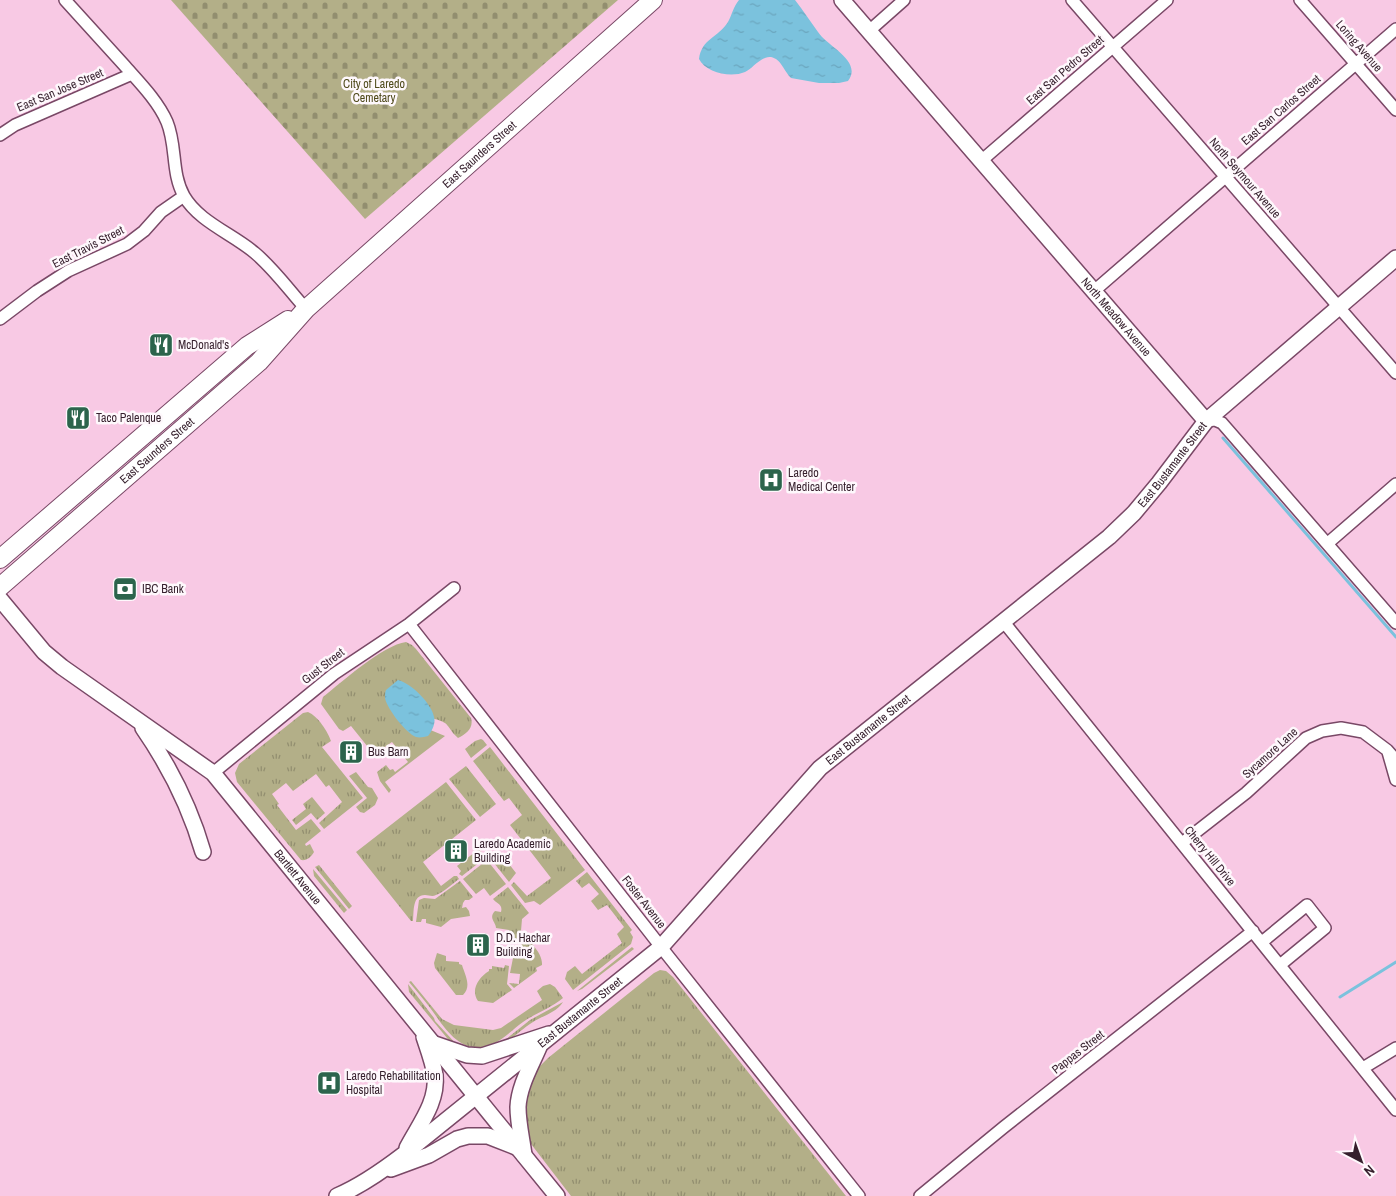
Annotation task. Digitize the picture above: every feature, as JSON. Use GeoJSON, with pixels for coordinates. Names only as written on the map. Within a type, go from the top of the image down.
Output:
{"type":"FeatureCollection","features":[{"type":"Feature","properties":{"kind":"main road","name":"East Saunders Street"},"geometry":{"type":"LineString","coordinates":[[0,587],[259,362],[306,309],[653,0]]}},
{"type":"Feature","properties":{"kind":"main road","name":"East Saunders Street"},"geometry":{"type":"LineString","coordinates":[[0,559],[247,346],[306,309]]}},
{"type":"Feature","properties":{"kind":"street"},"geometry":{"type":"LineString","coordinates":[[65,0],[132,74],[158,107],[167,122],[173,140],[178,180],[184,196],[195,210],[206,219],[235,237],[255,253],[306,309]]}},
{"type":"Feature","properties":{"kind":"street","name":"North Meadow Avenue"},"geometry":{"type":"LineString","coordinates":[[842,0],[1206,420],[1215,420],[1222,423],[1396,623]]}},
{"type":"Feature","properties":{"kind":"street"},"geometry":{"type":"LineString","coordinates":[[869,31],[904,0]]}},
{"type":"Feature","properties":{"kind":"street","name":"North Seymour Avenue"},"geometry":{"type":"LineString","coordinates":[[1072,0],[1396,373]]}},
{"type":"Feature","properties":{"kind":"street","name":"East San Pedro Street"},"geometry":{"type":"LineString","coordinates":[[982,161],[1166,0]]}},
{"type":"Feature","properties":{"kind":"street","name":"Loring Avenue"},"geometry":{"type":"LineString","coordinates":[[1300,0],[1396,110]]}},
{"type":"Feature","properties":{"kind":"street","name":"East San Carlos Street"},"geometry":{"type":"LineString","coordinates":[[1094,290],[1396,29]]}},
{"type":"Feature","properties":{"kind":"street","name":"East San Jose Street"},"geometry":{"type":"LineString","coordinates":[[0,135],[15,125],[132,74]]}},
{"type":"Feature","properties":{"kind":"street","name":"East Travis Street"},"geometry":{"type":"LineString","coordinates":[[0,319],[37,291],[68,271],[128,244],[144,231],[161,212],[184,196]]}},
{"type":"Feature","properties":{"kind":"street","name":"East Bustamante Street"},"geometry":{"type":"LineString","coordinates":[[339,1195],[379,1173],[661,947],[820,768],[1095,548],[1134,513],[1206,420],[1396,258]]}},
{"type":"Feature","properties":{"kind":"street"},"geometry":{"type":"LineString","coordinates":[[1328,543],[1396,484]]}},
{"type":"Feature","properties":{"kind":"street","name":"Gust Street"},"geometry":{"type":"LineString","coordinates":[[213,773],[334,674],[409,624],[454,588]]}},
{"type":"Feature","properties":{"kind":"street","name":"Bartlett Avenue"},"geometry":{"type":"LineString","coordinates":[[0,599],[44,652],[86,686],[213,773],[557,1196]]}},
{"type":"Feature","properties":{"kind":"street","name":"Cherry Hill Drive"},"geometry":{"type":"LineString","coordinates":[[1003,621],[1396,1110]]}},
{"type":"Feature","properties":{"kind":"street","name":"Foster Avenue"},"geometry":{"type":"LineString","coordinates":[[409,624],[661,947],[859,1196]]}},
{"type":"Feature","properties":{"kind":"street"},"geometry":{"type":"LineString","coordinates":[[138,721],[160,752],[185,800],[203,852]]}},
{"type":"Feature","properties":{"kind":"street","name":"Sycamore Lane"},"geometry":{"type":"LineString","coordinates":[[1182,844],[1246,793],[1306,738],[1322,731],[1341,728],[1363,732],[1387,750],[1396,760]]}},
{"type":"Feature","properties":{"kind":"street"},"geometry":{"type":"LineString","coordinates":[[1387,750],[1396,780]]}},
{"type":"Feature","properties":{"kind":"street"},"geometry":{"type":"LineString","coordinates":[[1262,942],[1307,905],[1325,928],[1280,965]]}},
{"type":"Feature","properties":{"kind":"street","name":"Pappas Street"},"geometry":{"type":"LineString","coordinates":[[920,1196],[1253,931]]}},
{"type":"Feature","properties":{"kind":"street"},"geometry":{"type":"LineString","coordinates":[[403,1154],[428,1110],[434,1090],[435,1079],[432,1063],[420,1026]]}},
{"type":"Feature","properties":{"kind":"street"},"geometry":{"type":"LineString","coordinates":[[435,1044],[467,1055],[482,1056],[557,1031]]}},
{"type":"Feature","properties":{"kind":"street"},"geometry":{"type":"LineString","coordinates":[[379,1173],[429,1156],[453,1141],[468,1136],[488,1136],[521,1152],[520,1098],[540,1044]]}},
{"type":"Feature","properties":{"kind":"street"},"geometry":{"type":"LineString","coordinates":[[1363,1068],[1396,1048]]}},
{"type":"Feature","properties":{"kind":"green space","name":"City of Laredo Cemetary"},"geometry":{"type":"Polygon","coordinates":[[[171,0],[618,0],[365,219],[171,0]]]}},
{"type":"Feature","properties":{"kind":"green space"},"geometry":{"type":"Polygon","coordinates":[[[406,642],[416,649],[471,718],[472,722],[466,733],[458,738],[445,723],[431,718],[428,729],[445,736],[385,782],[391,790],[389,793],[380,781],[377,772],[386,765],[395,772],[408,762],[392,742],[379,751],[381,754],[376,757],[351,726],[343,731],[339,729],[321,704],[323,697],[363,665],[386,650],[406,642]]]}},
{"type":"Feature","properties":{"kind":"green space"},"geometry":{"type":"Polygon","coordinates":[[[308,712],[319,721],[330,737],[331,741],[322,747],[363,798],[324,829],[319,823],[342,802],[329,785],[326,787],[316,774],[293,791],[286,783],[272,794],[279,804],[277,805],[296,830],[311,819],[321,831],[305,844],[306,846],[310,844],[314,852],[312,856],[301,860],[237,782],[235,773],[239,764],[303,713],[308,712]]]}},
{"type":"Feature","properties":{"kind":"green space"},"geometry":{"type":"Polygon","coordinates":[[[481,739],[487,745],[471,758],[465,749],[481,739]]]}},
{"type":"Feature","properties":{"kind":"green space"},"geometry":{"type":"Polygon","coordinates":[[[490,747],[585,870],[540,905],[534,901],[525,903],[511,885],[514,882],[527,896],[551,878],[510,825],[522,815],[509,798],[504,801],[473,761],[490,747]]]}},
{"type":"Feature","properties":{"kind":"green space"},"geometry":{"type":"Polygon","coordinates":[[[466,766],[496,804],[480,817],[449,779],[466,766]]]}},
{"type":"Feature","properties":{"kind":"green space"},"geometry":{"type":"Polygon","coordinates":[[[356,772],[368,787],[372,788],[378,798],[375,805],[364,813],[360,812],[356,807],[367,798],[349,776],[356,772]]]}},
{"type":"Feature","properties":{"kind":"green space"},"geometry":{"type":"Polygon","coordinates":[[[446,782],[476,820],[423,862],[441,886],[454,876],[457,876],[459,879],[439,894],[433,896],[425,895],[418,898],[414,905],[413,921],[411,921],[356,852],[446,782]]]}},
{"type":"Feature","properties":{"kind":"green space"},"geometry":{"type":"Polygon","coordinates":[[[312,797],[325,813],[317,820],[311,813],[296,825],[292,820],[306,809],[303,804],[312,797]]]}},
{"type":"Feature","properties":{"kind":"green space"},"geometry":{"type":"Polygon","coordinates":[[[479,849],[485,858],[462,876],[459,874],[461,871],[457,866],[479,849]]]}},
{"type":"Feature","properties":{"kind":"green space"},"geometry":{"type":"Polygon","coordinates":[[[499,851],[516,873],[509,882],[490,858],[499,851]]]}},
{"type":"Feature","properties":{"kind":"green space"},"geometry":{"type":"Polygon","coordinates":[[[487,860],[506,884],[490,896],[484,888],[476,894],[463,879],[487,860]]]}},
{"type":"Feature","properties":{"kind":"green space"},"geometry":{"type":"Polygon","coordinates":[[[319,865],[352,906],[349,909],[315,867],[319,865]]]}},
{"type":"Feature","properties":{"kind":"green space"},"geometry":{"type":"Polygon","coordinates":[[[313,869],[347,910],[344,913],[314,876],[313,869]]]}},
{"type":"Feature","properties":{"kind":"green space"},"geometry":{"type":"Polygon","coordinates":[[[587,872],[632,930],[630,932],[633,937],[631,944],[573,990],[565,979],[567,972],[575,966],[582,974],[622,943],[617,934],[624,927],[607,905],[598,910],[591,901],[599,894],[589,883],[582,888],[576,881],[587,872]]]}},
{"type":"Feature","properties":{"kind":"green space"},"geometry":{"type":"Polygon","coordinates":[[[460,881],[473,897],[465,900],[462,908],[466,907],[470,916],[451,919],[441,927],[426,923],[426,919],[416,922],[419,900],[424,898],[435,899],[460,881]]]}},
{"type":"Feature","properties":{"kind":"green space"},"geometry":{"type":"Polygon","coordinates":[[[508,887],[529,913],[522,919],[521,931],[538,951],[542,960],[542,965],[536,968],[537,971],[514,988],[509,983],[519,984],[520,974],[510,973],[513,958],[519,958],[523,951],[521,942],[513,941],[514,935],[509,934],[509,930],[496,928],[492,918],[495,911],[501,912],[500,906],[493,899],[508,887]]]}},
{"type":"Feature","properties":{"kind":"green space"},"geometry":{"type":"Polygon","coordinates":[[[632,947],[634,949],[577,991],[632,947]]]}},
{"type":"Feature","properties":{"kind":"green space"},"geometry":{"type":"Polygon","coordinates":[[[437,953],[446,956],[446,961],[459,962],[462,965],[467,984],[466,992],[463,995],[456,995],[435,968],[434,963],[437,953]]]}},
{"type":"Feature","properties":{"kind":"green space"},"geometry":{"type":"Polygon","coordinates":[[[505,965],[509,966],[507,984],[512,990],[493,1003],[478,1001],[475,988],[479,980],[489,969],[492,969],[492,966],[504,968],[505,965]]]}},
{"type":"Feature","properties":{"kind":"green space"},"geometry":{"type":"Polygon","coordinates":[[[660,970],[666,971],[673,977],[846,1196],[571,1196],[526,1137],[521,1115],[535,1071],[548,1058],[660,970]]]}},
{"type":"Feature","properties":{"kind":"green space"},"geometry":{"type":"Polygon","coordinates":[[[411,981],[442,1019],[454,1025],[493,1030],[501,1028],[542,1000],[537,991],[543,986],[550,984],[555,987],[563,998],[523,1022],[496,1042],[483,1047],[474,1047],[459,1042],[447,1030],[409,982],[411,981]]]}},
{"type":"Feature","properties":{"kind":"green space"},"geometry":{"type":"Polygon","coordinates":[[[408,984],[435,1021],[458,1046],[452,1044],[409,992],[408,984]]]}},
{"type":"Feature","properties":{"kind":"green space"},"geometry":{"type":"Polygon","coordinates":[[[563,1002],[553,1011],[500,1044],[530,1020],[563,1002]]]}},
{"type":"Feature","properties":{"kind":"water"},"geometry":{"type":"Polygon","coordinates":[[[739,0],[795,0],[823,38],[848,61],[851,67],[851,74],[848,81],[819,83],[791,78],[778,61],[772,57],[759,61],[745,72],[739,74],[719,73],[707,68],[699,59],[703,47],[728,22],[739,0]]]}},
{"type":"Feature","properties":{"kind":"water"},"geometry":{"type":"Polygon","coordinates":[[[398,680],[415,690],[429,706],[434,724],[428,736],[416,737],[412,735],[402,726],[386,703],[386,690],[398,680]]]}},
{"type":"Feature","properties":{"kind":"waterway"},"geometry":{"type":"LineString","coordinates":[[1223,438],[1396,637]]}},
{"type":"Feature","properties":{"kind":"waterway"},"geometry":{"type":"LineString","coordinates":[[1340,997],[1396,962]]}},
{"type":"Feature","properties":{"kind":"place","name":"McDonald's"},"geometry":{"type":"Point","coordinates":[161,345]}},
{"type":"Feature","properties":{"kind":"place","name":"Taco Palenque"},"geometry":{"type":"Point","coordinates":[78,418]}},
{"type":"Feature","properties":{"kind":"place","name":"Laredo Medical Center"},"geometry":{"type":"Point","coordinates":[771,480]}},
{"type":"Feature","properties":{"kind":"place","name":"IBC Bank"},"geometry":{"type":"Point","coordinates":[125,589]}},
{"type":"Feature","properties":{"kind":"place","name":"Bus Barn"},"geometry":{"type":"Point","coordinates":[351,752]}},
{"type":"Feature","properties":{"kind":"place","name":"Laredo Academic Building"},"geometry":{"type":"Point","coordinates":[456,851]}},
{"type":"Feature","properties":{"kind":"place","name":"D.D. Hachar Building"},"geometry":{"type":"Point","coordinates":[478,945]}},
{"type":"Feature","properties":{"kind":"place","name":"Laredo Rehabilitation Hospital"},"geometry":{"type":"Point","coordinates":[329,1083]}}]}
